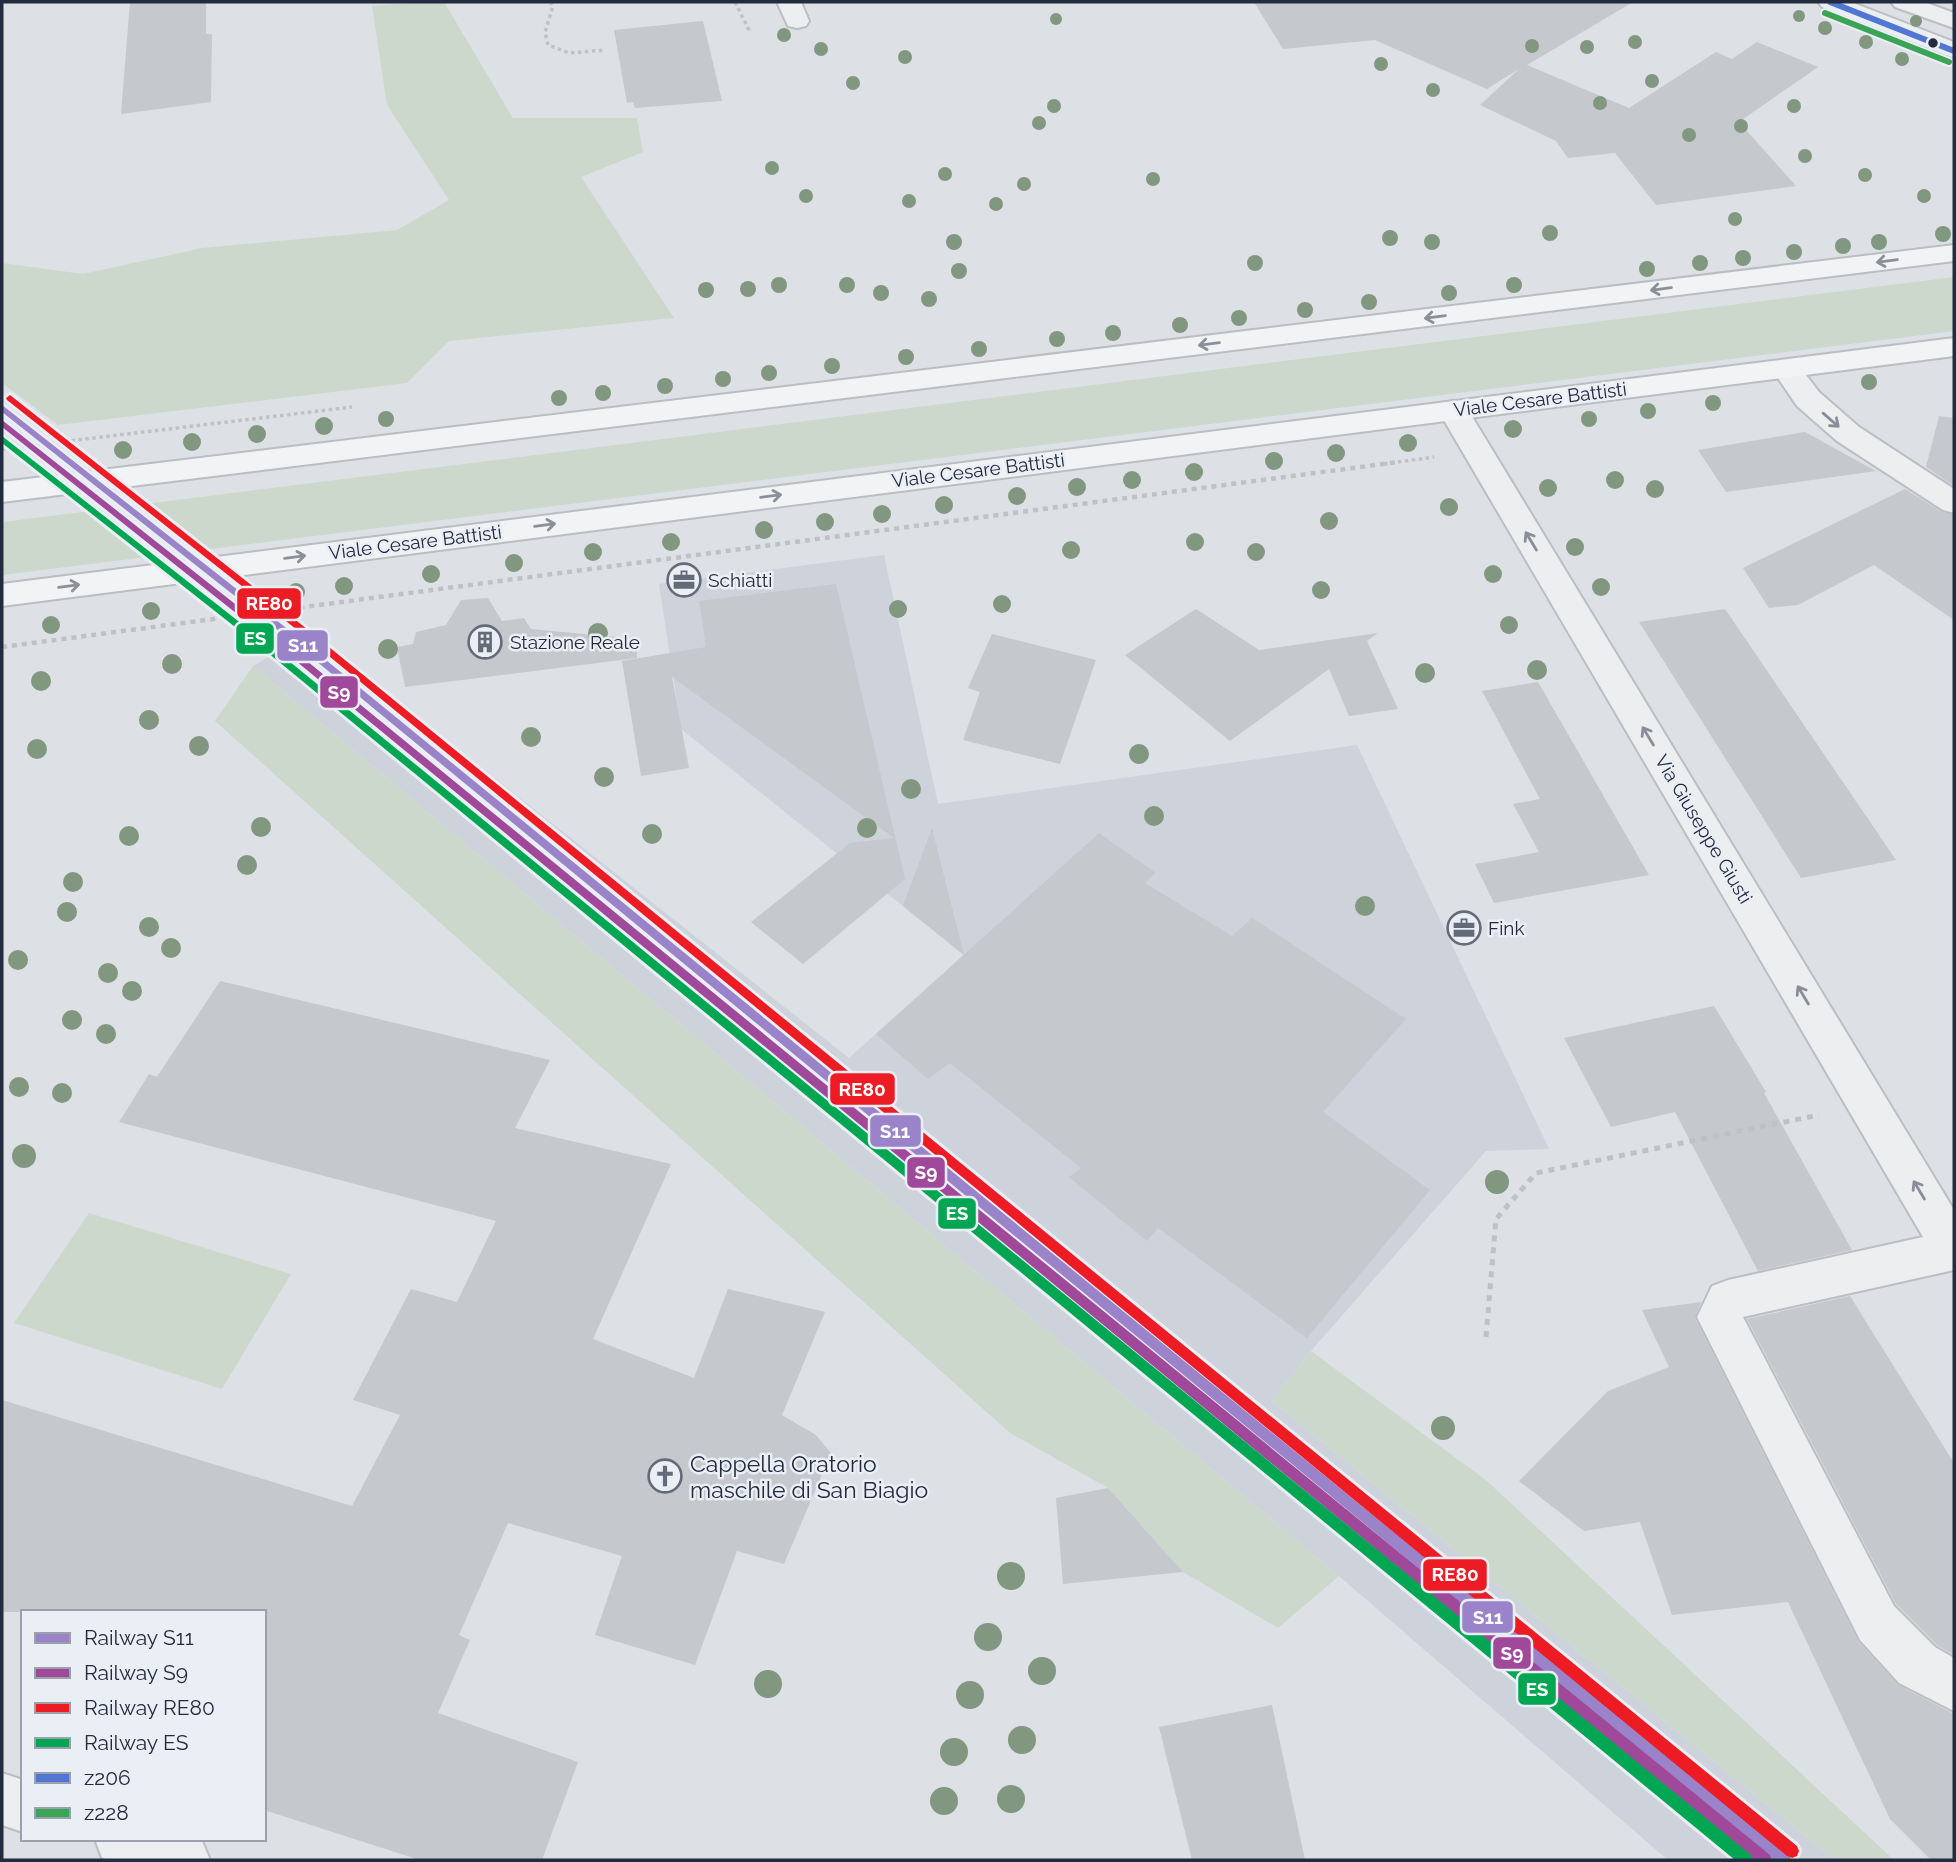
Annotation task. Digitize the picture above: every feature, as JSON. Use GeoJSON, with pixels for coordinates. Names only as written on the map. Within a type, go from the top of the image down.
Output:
{"type":"FeatureCollection","features":[{"type":"Feature","properties":{"kind":"main road"},"geometry":{"type":"LineString","coordinates":[[2,492],[1954,253]]}},
{"type":"Feature","properties":{"kind":"main road","name":"Viale Cesare Battisti"},"geometry":{"type":"LineString","coordinates":[[2,595],[1954,347]]}},
{"type":"Feature","properties":{"kind":"street"},"geometry":{"type":"LineString","coordinates":[[1830,2],[1954,51]]}},
{"type":"Feature","properties":{"kind":"street"},"geometry":{"type":"LineString","coordinates":[[1903,2],[1954,21]]}},
{"type":"Feature","properties":{"kind":"street"},"geometry":{"type":"LineString","coordinates":[[1787,369],[1808,399],[1848,434],[1954,503]]}},
{"type":"Feature","properties":{"kind":"street","name":"Via Giuseppe Giusti"},"geometry":{"type":"LineString","coordinates":[[1452,410],[1954,1249]]}},
{"type":"Feature","properties":{"kind":"street"},"geometry":{"type":"LineString","coordinates":[[1954,1249],[1727,1300],[1719,1317],[1877,1623],[1917,1665],[1954,1686]]}},
{"type":"Feature","properties":{"kind":"street"},"geometry":{"type":"LineString","coordinates":[[2,1799],[21,1805]]}},
{"type":"Feature","properties":{"kind":"street"},"geometry":{"type":"LineString","coordinates":[[127,1841],[183,1860]]}},
{"type":"Feature","properties":{"kind":"path"},"geometry":{"type":"LineString","coordinates":[[550,2],[554,6],[545,32],[548,45],[569,53],[605,50]]}},
{"type":"Feature","properties":{"kind":"path"},"geometry":{"type":"LineString","coordinates":[[735,2],[750,32]]}},
{"type":"Feature","properties":{"kind":"path"},"geometry":{"type":"LineString","coordinates":[[2,647],[1478,451]]}},
{"type":"Feature","properties":{"kind":"path"},"geometry":{"type":"LineString","coordinates":[[1486,1337],[1496,1219],[1535,1173],[1800,1117]]}},
{"type":"Feature","properties":{"kind":"shaded area"},"geometry":{"type":"Polygon","coordinates":[[[444,2],[513,118],[637,118],[643,152],[581,177],[674,318],[449,341],[407,383],[58,425],[2,383],[2,263],[83,274],[202,248],[397,230],[449,200],[387,105],[372,6],[444,2]]]}},
{"type":"Feature","properties":{"kind":"shaded area"},"geometry":{"type":"Polygon","coordinates":[[[1954,277],[1954,331],[2,575],[2,522],[1954,277]]]}},
{"type":"Feature","properties":{"kind":"shaded area"},"geometry":{"type":"Polygon","coordinates":[[[884,555],[938,804],[1357,745],[1549,1149],[1486,1151],[1311,1351],[1272,1401],[1835,1860],[1668,1860],[1339,1576],[253,666],[310,632],[849,1058],[964,955],[681,729],[659,584],[884,555]]]}},
{"type":"Feature","properties":{"kind":"shaded area"},"geometry":{"type":"Polygon","coordinates":[[[253,666],[1339,1576],[1278,1628],[1183,1572],[1108,1488],[1010,1433],[215,721],[253,666]]]}},
{"type":"Feature","properties":{"kind":"shaded area"},"geometry":{"type":"Polygon","coordinates":[[[89,1213],[291,1274],[222,1389],[14,1323],[89,1213]]]}},
{"type":"Feature","properties":{"kind":"shaded area"},"geometry":{"type":"Polygon","coordinates":[[[1311,1351],[1487,1481],[1894,1860],[1835,1860],[1272,1401],[1311,1351]]]}},
{"type":"Feature","properties":{"kind":"building"},"geometry":{"type":"Polygon","coordinates":[[[130,2],[206,2],[206,34],[212,34],[211,102],[121,114],[130,2]]]}},
{"type":"Feature","properties":{"kind":"building"},"geometry":{"type":"Polygon","coordinates":[[[1254,2],[1633,2],[1527,65],[1629,108],[1716,52],[1732,59],[1757,42],[1818,67],[1739,122],[1796,186],[1656,205],[1615,153],[1568,158],[1556,141],[1480,105],[1519,69],[1487,89],[1375,40],[1283,49],[1254,2]]]}},
{"type":"Feature","properties":{"kind":"building"},"geometry":{"type":"Polygon","coordinates":[[[703,21],[722,101],[635,108],[633,102],[627,103],[614,30],[703,21]]]}},
{"type":"Feature","properties":{"kind":"building"},"geometry":{"type":"Polygon","coordinates":[[[1939,416],[1954,418],[1954,486],[1926,467],[1939,416]]]}},
{"type":"Feature","properties":{"kind":"building"},"geometry":{"type":"Polygon","coordinates":[[[1805,432],[1876,471],[1726,492],[1698,450],[1805,432]]]}},
{"type":"Feature","properties":{"kind":"building"},"geometry":{"type":"Polygon","coordinates":[[[1905,489],[1942,512],[1954,515],[1954,620],[1874,565],[1798,605],[1769,608],[1743,568],[1905,489]]]}},
{"type":"Feature","properties":{"kind":"building"},"geometry":{"type":"Polygon","coordinates":[[[836,584],[905,879],[803,964],[751,922],[850,843],[894,838],[672,677],[689,768],[641,776],[622,661],[706,647],[699,601],[836,584]]]}},
{"type":"Feature","properties":{"kind":"building","name":"Stazione Reale"},"geometry":{"type":"Polygon","coordinates":[[[488,598],[502,621],[524,618],[531,629],[637,639],[637,658],[405,687],[397,647],[413,644],[416,632],[446,625],[461,600],[488,598]]]}},
{"type":"Feature","properties":{"kind":"building"},"geometry":{"type":"Polygon","coordinates":[[[1196,609],[1259,650],[1378,633],[1367,641],[1398,709],[1349,716],[1329,669],[1230,741],[1125,655],[1196,609]]]}},
{"type":"Feature","properties":{"kind":"building"},"geometry":{"type":"Polygon","coordinates":[[[1725,609],[1896,860],[1801,878],[1639,622],[1725,609]]]}},
{"type":"Feature","properties":{"kind":"building"},"geometry":{"type":"Polygon","coordinates":[[[992,634],[1096,660],[1060,764],[963,740],[980,692],[968,688],[992,634]]]}},
{"type":"Feature","properties":{"kind":"building"},"geometry":{"type":"Polygon","coordinates":[[[1538,682],[1649,875],[1494,903],[1475,864],[1539,852],[1513,804],[1540,799],[1482,691],[1538,682]]]}},
{"type":"Feature","properties":{"kind":"building"},"geometry":{"type":"Polygon","coordinates":[[[932,828],[964,955],[903,906],[932,828]]]}},
{"type":"Feature","properties":{"kind":"building"},"geometry":{"type":"Polygon","coordinates":[[[1099,833],[1156,873],[1145,883],[1232,936],[1252,918],[1406,1019],[1323,1112],[1430,1190],[1307,1338],[1158,1228],[1147,1241],[1069,1177],[1081,1168],[950,1063],[928,1079],[876,1034],[1099,833]]]}},
{"type":"Feature","properties":{"kind":"building"},"geometry":{"type":"Polygon","coordinates":[[[220,981],[550,1060],[515,1128],[671,1164],[593,1339],[694,1378],[728,1289],[825,1312],[782,1415],[816,1435],[831,1453],[784,1564],[737,1551],[695,1665],[595,1635],[622,1556],[508,1523],[459,1635],[470,1640],[438,1713],[578,1762],[542,1860],[420,1860],[266,1811],[266,1610],[2,1612],[2,1400],[352,1506],[400,1415],[353,1400],[411,1289],[457,1302],[496,1221],[119,1122],[149,1074],[157,1077],[220,981]]]}},
{"type":"Feature","properties":{"kind":"building"},"geometry":{"type":"Polygon","coordinates":[[[1714,1006],[1766,1092],[1764,1093],[1852,1250],[1758,1271],[1675,1112],[1611,1127],[1564,1038],[1714,1006]]]}},
{"type":"Feature","properties":{"kind":"building"},"geometry":{"type":"Polygon","coordinates":[[[1850,1296],[1954,1463],[1954,1655],[1937,1645],[1896,1604],[1747,1319],[1850,1296]]]}},
{"type":"Feature","properties":{"kind":"building"},"geometry":{"type":"Polygon","coordinates":[[[1701,1302],[1695,1318],[1858,1641],[1898,1685],[1954,1714],[1954,1860],[1931,1860],[1890,1819],[1788,1602],[1672,1615],[1640,1522],[1584,1531],[1519,1481],[1608,1391],[1669,1367],[1642,1310],[1701,1302]]]}},
{"type":"Feature","properties":{"kind":"building"},"geometry":{"type":"Polygon","coordinates":[[[1108,1488],[1183,1572],[1063,1584],[1056,1498],[1108,1488]]]}},
{"type":"Feature","properties":{"kind":"building"},"geometry":{"type":"Polygon","coordinates":[[[1272,1705],[1305,1860],[1192,1860],[1159,1727],[1272,1705]]]}},
{"type":"Feature","properties":{"kind":"rail line","name":"RE80"},"geometry":{"type":"LineString","coordinates":[[10,398],[304,631],[1792,1851]]}},
{"type":"Feature","properties":{"kind":"rail line","name":"S11"},"geometry":{"type":"LineString","coordinates":[[2,408],[296,640],[1784,1860]]}},
{"type":"Feature","properties":{"kind":"rail line","name":"S9"},"geometry":{"type":"LineString","coordinates":[[2,423],[288,650],[1765,1860]]}},
{"type":"Feature","properties":{"kind":"rail line","name":"ES"},"geometry":{"type":"LineString","coordinates":[[2,439],[281,659],[1746,1860]]}},
{"type":"Feature","properties":{"kind":"transit line","name":"z206"},"geometry":{"type":"LineString","coordinates":[[1830,2],[1954,51]]}},
{"type":"Feature","properties":{"kind":"transit line","name":"z228"},"geometry":{"type":"LineString","coordinates":[[1825,13],[1949,62]]}},
{"type":"Feature","properties":{"kind":"place","name":"Schiatti"},"geometry":{"type":"Point","coordinates":[684,580]}},
{"type":"Feature","properties":{"kind":"place","name":"Stazione Reale"},"geometry":{"type":"Point","coordinates":[485,642]}},
{"type":"Feature","properties":{"kind":"place","name":"Fink"},"geometry":{"type":"Point","coordinates":[1464,928]}},
{"type":"Feature","properties":{"kind":"place","name":"Cappella Oratorio maschile di San Biagio"},"geometry":{"type":"Point","coordinates":[665,1476]}}]}
